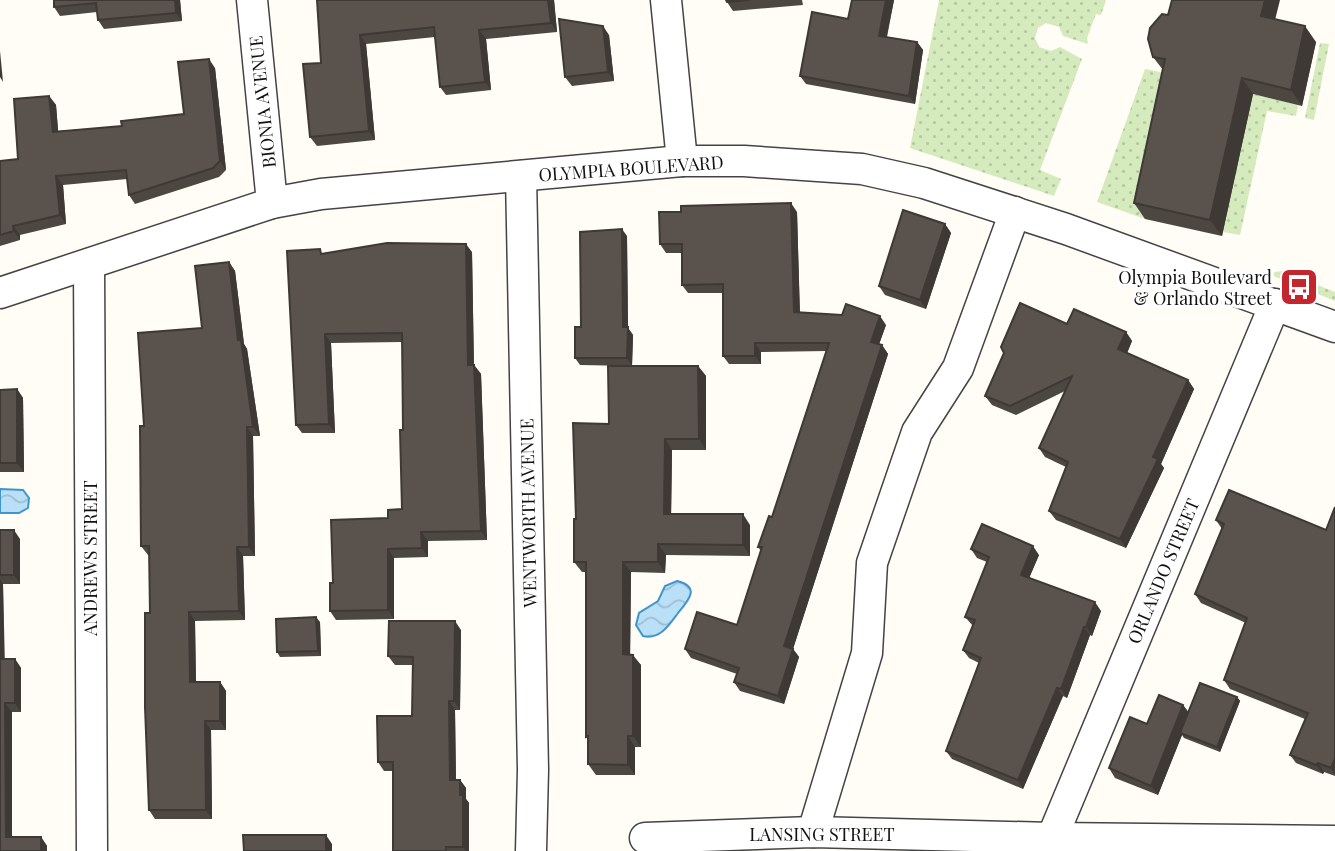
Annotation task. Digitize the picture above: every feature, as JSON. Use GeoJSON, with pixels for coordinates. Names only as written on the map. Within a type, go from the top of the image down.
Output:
{"type":"FeatureCollection","features":[{"type":"Feature","properties":{"kind":"street","name":"BIONIA AVENUE"},"geometry":{"type":"LineString","coordinates":[[252,0],[272,203]]}},
{"type":"Feature","properties":{"kind":"street"},"geometry":{"type":"LineString","coordinates":[[666,0],[682,161]]}},
{"type":"Feature","properties":{"kind":"street","name":"OLYMPIA BOULEVARD"},"geometry":{"type":"LineString","coordinates":[[0,293],[272,203],[321,194],[682,161],[744,160],[862,169],[924,183],[1015,212],[1335,327]]}},
{"type":"Feature","properties":{"kind":"street","name":"WENTWORTH AVENUE"},"geometry":{"type":"LineString","coordinates":[[522,176],[533,756],[531,851]]}},
{"type":"Feature","properties":{"kind":"street"},"geometry":{"type":"LineString","coordinates":[[813,832],[867,653],[872,563],[917,432],[958,368],[1015,212]]}},
{"type":"Feature","properties":{"kind":"street","name":"ANDREWS STREET"},"geometry":{"type":"LineString","coordinates":[[89,264],[92,851]]}},
{"type":"Feature","properties":{"kind":"street","name":"ORLANDO STREET"},"geometry":{"type":"LineString","coordinates":[[1052,838],[1275,304]]}},
{"type":"Feature","properties":{"kind":"street","name":"LANSING STREET"},"geometry":{"type":"LineString","coordinates":[[645,838],[813,832],[1335,841]]}},
{"type":"Feature","properties":{"kind":"green space"},"geometry":{"type":"Polygon","coordinates":[[[939,0],[1106,0],[1101,15],[1096,14],[1087,38],[1088,44],[1063,36],[1059,27],[1046,23],[1038,28],[1035,38],[1039,47],[1051,51],[1060,47],[1082,59],[1040,170],[1061,179],[1054,196],[910,148],[939,0]]]}},
{"type":"Feature","properties":{"kind":"green space"},"geometry":{"type":"Polygon","coordinates":[[[1320,43],[1329,44],[1314,120],[1305,118],[1320,43]]]}},
{"type":"Feature","properties":{"kind":"green space"},"geometry":{"type":"Polygon","coordinates":[[[1145,69],[1176,75],[1145,219],[1097,202],[1145,69]]]}},
{"type":"Feature","properties":{"kind":"green space"},"geometry":{"type":"Polygon","coordinates":[[[1253,94],[1298,105],[1296,116],[1267,111],[1240,235],[1223,232],[1253,94]]]}},
{"type":"Feature","properties":{"kind":"green space"},"geometry":{"type":"Polygon","coordinates":[[[1283,271],[1335,292],[1335,301],[1271,275],[1283,271]]]}},
{"type":"Feature","properties":{"kind":"water"},"geometry":{"type":"Polygon","coordinates":[[[0,489],[23,490],[29,498],[28,508],[19,513],[0,513],[0,489]]]}},
{"type":"Feature","properties":{"kind":"water"},"geometry":{"type":"Polygon","coordinates":[[[677,581],[689,587],[691,591],[688,600],[664,631],[654,636],[643,636],[636,625],[639,613],[658,601],[665,586],[677,581]]]}},
{"type":"Feature","properties":{"kind":"building"},"geometry":{"type":"Polygon","coordinates":[[[54,0],[175,0],[176,13],[98,20],[96,3],[54,7],[54,0]]]}},
{"type":"Feature","properties":{"kind":"building"},"geometry":{"type":"Polygon","coordinates":[[[317,0],[548,0],[551,23],[479,30],[485,82],[440,87],[434,27],[360,35],[369,131],[310,137],[303,64],[321,63],[317,0]]]}},
{"type":"Feature","properties":{"kind":"building"},"geometry":{"type":"Polygon","coordinates":[[[852,0],[886,0],[879,36],[917,42],[909,96],[800,76],[812,12],[848,19],[852,0]]]}},
{"type":"Feature","properties":{"kind":"building"},"geometry":{"type":"Polygon","coordinates":[[[1172,0],[1265,0],[1261,16],[1305,26],[1291,90],[1242,78],[1210,220],[1134,203],[1165,59],[1153,57],[1148,39],[1150,28],[1162,14],[1168,15],[1172,0]]]}},
{"type":"Feature","properties":{"kind":"building"},"geometry":{"type":"Polygon","coordinates":[[[559,19],[603,26],[608,72],[565,77],[559,19]]]}},
{"type":"Feature","properties":{"kind":"building"},"geometry":{"type":"Polygon","coordinates":[[[209,59],[220,161],[213,168],[129,195],[126,170],[56,176],[60,215],[13,226],[14,231],[0,235],[0,161],[18,159],[14,99],[49,96],[53,132],[122,126],[121,121],[184,114],[178,62],[209,59]]]}},
{"type":"Feature","properties":{"kind":"building"},"geometry":{"type":"Polygon","coordinates":[[[791,203],[794,312],[842,315],[846,304],[880,316],[871,342],[882,345],[784,646],[793,649],[778,696],[734,682],[739,668],[685,649],[697,612],[737,625],[762,547],[758,547],[769,516],[772,517],[829,343],[755,343],[755,356],[723,356],[723,284],[682,285],[682,244],[660,244],[659,212],[681,212],[681,206],[791,203]]]}},
{"type":"Feature","properties":{"kind":"building"},"geometry":{"type":"Polygon","coordinates":[[[903,210],[945,224],[920,300],[879,286],[903,210]]]}},
{"type":"Feature","properties":{"kind":"building"},"geometry":{"type":"Polygon","coordinates":[[[622,229],[623,327],[628,327],[627,358],[575,358],[575,327],[581,327],[580,232],[622,229]]]}},
{"type":"Feature","properties":{"kind":"building"},"geometry":{"type":"Polygon","coordinates":[[[387,243],[466,244],[468,365],[474,365],[481,531],[421,532],[422,548],[388,549],[388,610],[330,611],[330,583],[333,583],[331,520],[388,518],[388,510],[402,509],[402,333],[325,334],[329,424],[296,425],[287,251],[320,249],[321,254],[387,243]]]}},
{"type":"Feature","properties":{"kind":"building"},"geometry":{"type":"Polygon","coordinates":[[[229,262],[238,340],[241,340],[253,427],[247,427],[249,547],[237,547],[239,611],[189,612],[190,682],[220,682],[220,721],[205,721],[206,810],[149,810],[145,613],[150,613],[149,546],[141,546],[140,426],[144,426],[138,333],[202,328],[195,266],[229,262]]]}},
{"type":"Feature","properties":{"kind":"building"},"geometry":{"type":"Polygon","coordinates":[[[1020,303],[1067,324],[1074,309],[1126,332],[1118,349],[1188,380],[1153,457],[1158,459],[1120,539],[1049,511],[1068,462],[1039,448],[1072,376],[1010,406],[985,396],[1004,353],[1001,347],[1020,303]]]}},
{"type":"Feature","properties":{"kind":"building"},"geometry":{"type":"Polygon","coordinates":[[[608,366],[698,366],[699,439],[665,439],[664,514],[743,514],[743,545],[658,544],[658,562],[623,562],[623,654],[633,655],[633,736],[628,736],[628,765],[588,764],[586,562],[574,562],[576,519],[573,423],[609,424],[608,366]]]}},
{"type":"Feature","properties":{"kind":"building"},"geometry":{"type":"Polygon","coordinates":[[[17,389],[17,463],[0,463],[0,390],[17,389]]]}},
{"type":"Feature","properties":{"kind":"building"},"geometry":{"type":"Polygon","coordinates":[[[1229,490],[1326,530],[1335,507],[1335,758],[1331,768],[1290,755],[1308,713],[1224,680],[1247,618],[1195,594],[1224,524],[1216,520],[1229,490]]]}},
{"type":"Feature","properties":{"kind":"building"},"geometry":{"type":"Polygon","coordinates":[[[982,524],[1033,546],[1021,575],[1095,602],[1061,689],[1057,688],[1018,780],[946,751],[981,658],[963,650],[975,620],[965,617],[989,557],[971,549],[982,524]]]}},
{"type":"Feature","properties":{"kind":"building"},"geometry":{"type":"Polygon","coordinates":[[[0,530],[14,530],[14,575],[0,575],[0,530]]]}},
{"type":"Feature","properties":{"kind":"building"},"geometry":{"type":"Polygon","coordinates":[[[316,617],[318,651],[277,652],[276,619],[316,617]]]}},
{"type":"Feature","properties":{"kind":"building"},"geometry":{"type":"Polygon","coordinates":[[[389,621],[455,621],[454,701],[449,701],[450,780],[460,780],[460,795],[463,795],[463,847],[446,847],[446,851],[393,851],[393,762],[378,762],[377,716],[412,716],[413,657],[388,656],[389,621]]]}},
{"type":"Feature","properties":{"kind":"building"},"geometry":{"type":"Polygon","coordinates":[[[0,659],[15,659],[15,703],[5,703],[6,837],[41,837],[41,851],[0,851],[0,659]]]}},
{"type":"Feature","properties":{"kind":"building"},"geometry":{"type":"Polygon","coordinates":[[[1200,683],[1237,697],[1217,747],[1180,733],[1200,683]]]}},
{"type":"Feature","properties":{"kind":"building"},"geometry":{"type":"Polygon","coordinates":[[[1159,695],[1183,705],[1151,786],[1109,768],[1130,717],[1147,724],[1159,695]]]}},
{"type":"Feature","properties":{"kind":"building"},"geometry":{"type":"Polygon","coordinates":[[[243,835],[326,835],[326,851],[244,851],[243,835]]]}},
{"type":"Feature","properties":{"kind":"place","name":"Olympia Boulevard & Orlando Street"},"geometry":{"type":"Point","coordinates":[1299,287]}}]}
